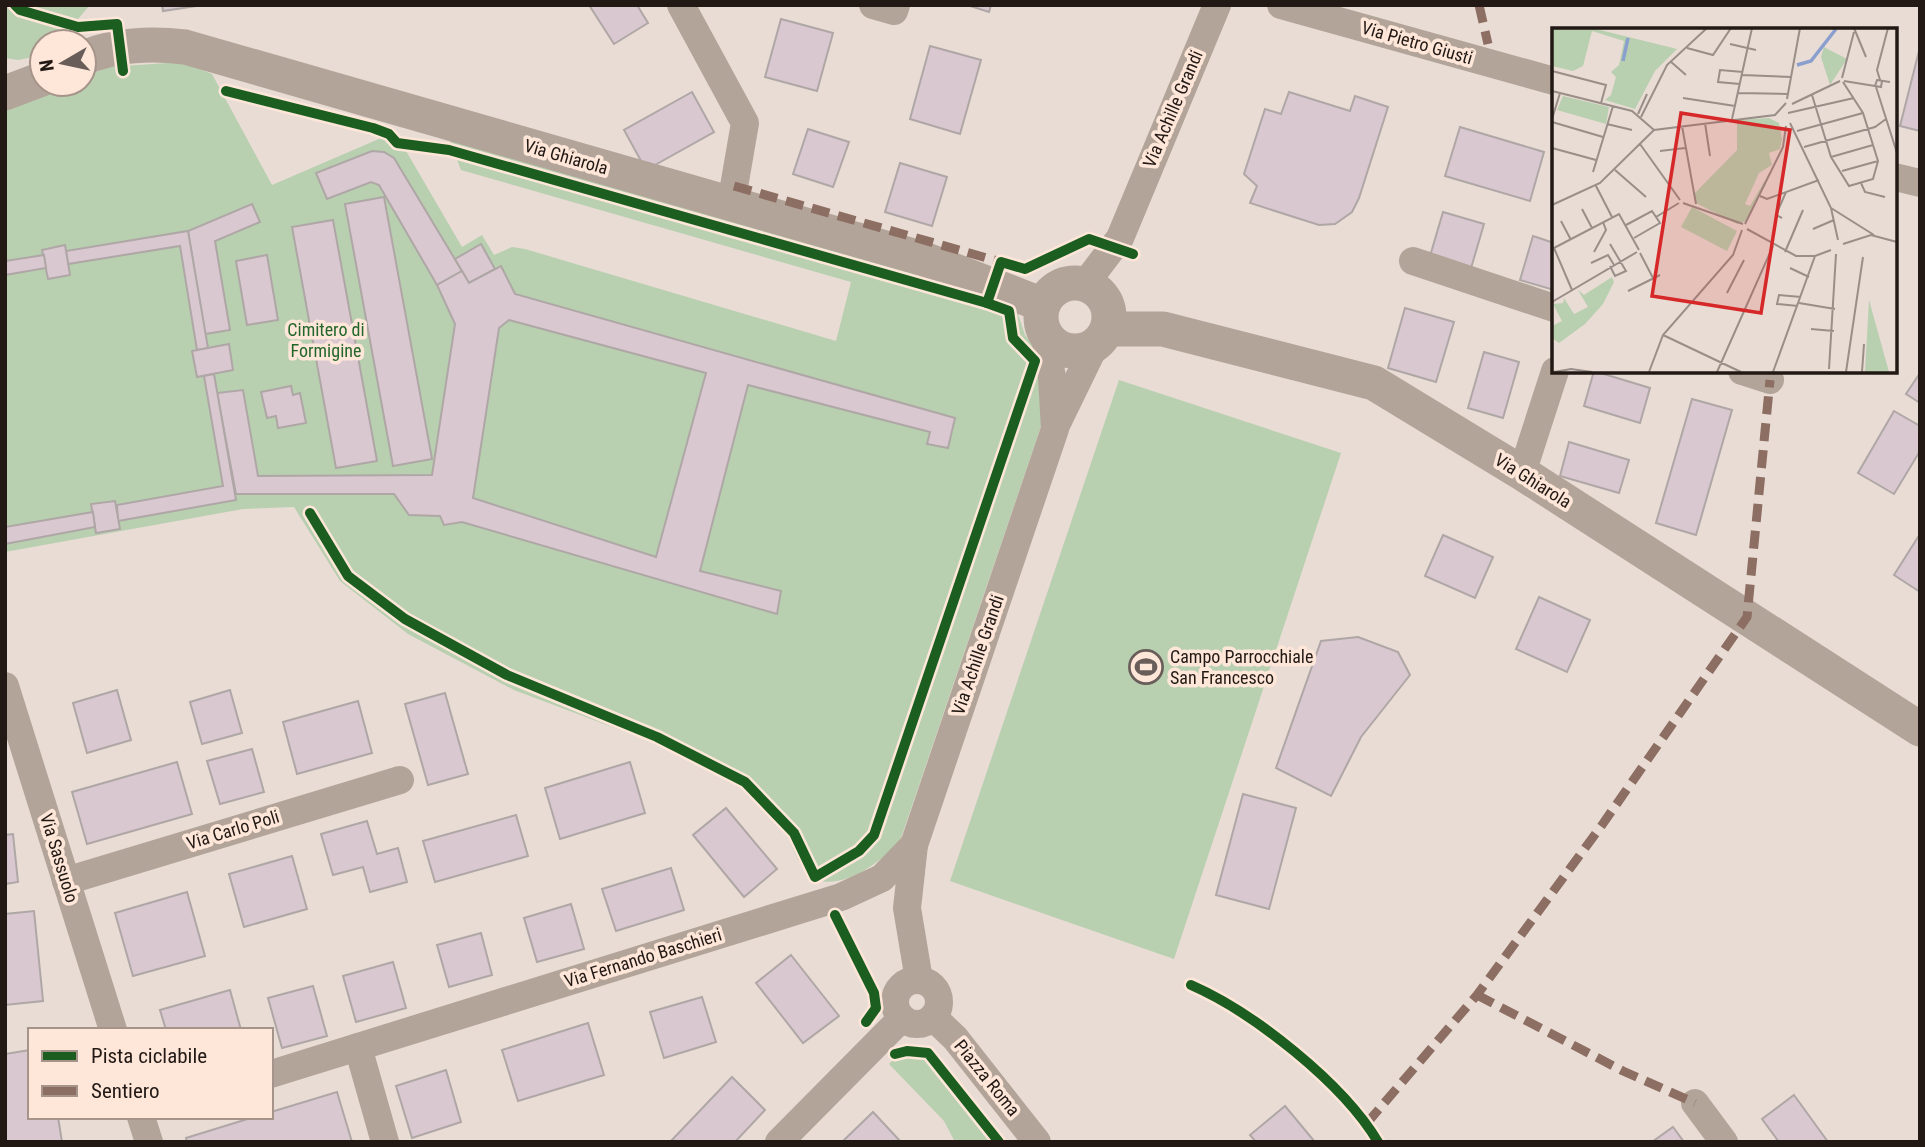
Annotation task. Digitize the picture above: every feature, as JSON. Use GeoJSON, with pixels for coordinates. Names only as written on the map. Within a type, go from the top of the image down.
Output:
{"type":"FeatureCollection","features":[{"type":"Feature","properties":{"kind":"street"},"geometry":{"type":"LineString","coordinates":[[681,5],[745,123],[731,204]]}},
{"type":"Feature","properties":{"kind":"street"},"geometry":{"type":"LineString","coordinates":[[873,5],[894,11],[896,5]]}},
{"type":"Feature","properties":{"kind":"street","name":"Via Achille Grandi"},"geometry":{"type":"LineString","coordinates":[[1085,284],[1119,238],[1217,5]]}},
{"type":"Feature","properties":{"kind":"street","name":"Via Pietro Giusti"},"geometry":{"type":"LineString","coordinates":[[1281,5],[1552,80]]}},
{"type":"Feature","properties":{"kind":"street","name":"Via Ghiarola"},"geometry":{"type":"LineString","coordinates":[[98,53],[152,43],[184,47],[924,259],[1043,319],[1051,341],[1071,352],[1101,338],[1163,329],[1374,383],[1522,473],[1920,729]]}},
{"type":"Feature","properties":{"kind":"street"},"geometry":{"type":"LineString","coordinates":[[5,68],[28,66]]}},
{"type":"Feature","properties":{"kind":"street"},"geometry":{"type":"LineString","coordinates":[[5,93],[28,84]]}},
{"type":"Feature","properties":{"kind":"street"},"geometry":{"type":"LineString","coordinates":[[1897,177],[1920,183]]}},
{"type":"Feature","properties":{"kind":"street"},"geometry":{"type":"LineString","coordinates":[[1413,261],[1552,307]]}},
{"type":"Feature","properties":{"kind":"street"},"geometry":{"type":"LineString","coordinates":[[1043,319],[1055,289],[1065,284],[1085,284],[1103,297],[1110,318],[1055,429]]}},
{"type":"Feature","properties":{"kind":"street","name":"Via Achille Grandi"},"geometry":{"type":"LineString","coordinates":[[919,980],[907,908],[914,845],[1055,429],[1052,377],[1043,319]]}},
{"type":"Feature","properties":{"kind":"street"},"geometry":{"type":"LineString","coordinates":[[1522,473],[1554,373]]}},
{"type":"Feature","properties":{"kind":"street"},"geometry":{"type":"LineString","coordinates":[[1748,373],[1770,380]]}},
{"type":"Feature","properties":{"kind":"street","name":"Via Sassuolo"},"geometry":{"type":"LineString","coordinates":[[5,686],[112,1028]]}},
{"type":"Feature","properties":{"kind":"street","name":"Via Carlo Poli"},"geometry":{"type":"LineString","coordinates":[[66,881],[400,780]]}},
{"type":"Feature","properties":{"kind":"street","name":"Via Fernando Baschieri"},"geometry":{"type":"LineString","coordinates":[[273,1073],[841,897],[882,878],[914,845]]}},
{"type":"Feature","properties":{"kind":"street"},"geometry":{"type":"LineString","coordinates":[[919,980],[936,992],[939,1005],[933,1017],[914,1024],[902,1018],[895,1006],[897,993],[906,983],[919,980]]}},
{"type":"Feature","properties":{"kind":"street","name":"Piazza Roma"},"geometry":{"type":"LineString","coordinates":[[933,1017],[955,1038],[1037,1142]]}},
{"type":"Feature","properties":{"kind":"street"},"geometry":{"type":"LineString","coordinates":[[779,1142],[902,1018]]}},
{"type":"Feature","properties":{"kind":"street"},"geometry":{"type":"LineString","coordinates":[[358,1047],[385,1142]]}},
{"type":"Feature","properties":{"kind":"street"},"geometry":{"type":"LineString","coordinates":[[1695,1103],[1724,1142]]}},
{"type":"Feature","properties":{"kind":"street"},"geometry":{"type":"LineString","coordinates":[[142,1119],[149,1142]]}},
{"type":"Feature","properties":{"kind":"green space"},"geometry":{"type":"Polygon","coordinates":[[[5,5],[90,5],[78,19],[78,28],[28,28],[28,58],[5,58],[5,5]]]}},
{"type":"Feature","properties":{"kind":"green space","name":"Cimitero di Formigine"},"geometry":{"type":"Polygon","coordinates":[[[182,62],[212,74],[272,185],[395,132],[462,247],[482,235],[494,255],[512,247],[525,249],[836,341],[851,282],[461,170],[446,131],[1005,299],[1018,314],[1025,335],[1043,358],[1052,394],[899,844],[870,867],[849,878],[826,882],[814,880],[798,860],[787,835],[746,789],[652,742],[514,690],[408,634],[340,581],[294,507],[243,509],[5,552],[5,105],[28,98],[98,98],[98,72],[108,67],[182,62]]]}},
{"type":"Feature","properties":{"kind":"green space","name":"Campo Parrocchiale San Francesco"},"geometry":{"type":"Polygon","coordinates":[[[1119,380],[1341,453],[1174,959],[950,881],[1119,380]]]}},
{"type":"Feature","properties":{"kind":"green space"},"geometry":{"type":"Polygon","coordinates":[[[910,1053],[934,1065],[946,1077],[996,1142],[955,1142],[944,1121],[889,1064],[897,1056],[910,1053]]]}},
{"type":"Feature","properties":{"kind":"building"},"geometry":{"type":"Polygon","coordinates":[[[162,5],[203,5],[163,11],[162,5]]]}},
{"type":"Feature","properties":{"kind":"building"},"geometry":{"type":"Polygon","coordinates":[[[589,5],[637,5],[648,23],[614,44],[589,5]]]}},
{"type":"Feature","properties":{"kind":"building"},"geometry":{"type":"Polygon","coordinates":[[[967,5],[991,5],[989,12],[967,5]]]}},
{"type":"Feature","properties":{"kind":"building"},"geometry":{"type":"Polygon","coordinates":[[[781,19],[833,33],[817,91],[765,77],[781,19]]]}},
{"type":"Feature","properties":{"kind":"building"},"geometry":{"type":"Polygon","coordinates":[[[930,46],[981,60],[960,134],[910,119],[930,46]]]}},
{"type":"Feature","properties":{"kind":"building"},"geometry":{"type":"Polygon","coordinates":[[[1920,47],[1920,131],[1900,126],[1920,47]]]}},
{"type":"Feature","properties":{"kind":"building"},"geometry":{"type":"Polygon","coordinates":[[[692,92],[714,132],[646,170],[624,130],[692,92]]]}},
{"type":"Feature","properties":{"kind":"building"},"geometry":{"type":"Polygon","coordinates":[[[1289,92],[1350,111],[1355,96],[1388,107],[1359,198],[1352,212],[1335,224],[1319,225],[1250,203],[1257,186],[1244,174],[1265,109],[1281,114],[1289,92]]]}},
{"type":"Feature","properties":{"kind":"building"},"geometry":{"type":"Polygon","coordinates":[[[1460,127],[1544,152],[1530,201],[1445,176],[1460,127]]]}},
{"type":"Feature","properties":{"kind":"building"},"geometry":{"type":"Polygon","coordinates":[[[808,129],[849,142],[833,187],[793,174],[808,129]]]}},
{"type":"Feature","properties":{"kind":"building"},"geometry":{"type":"Polygon","coordinates":[[[372,151],[384,152],[394,158],[462,271],[437,285],[379,185],[371,182],[327,199],[316,173],[372,151]]]}},
{"type":"Feature","properties":{"kind":"building"},"geometry":{"type":"Polygon","coordinates":[[[900,163],[947,177],[932,226],[885,212],[900,163]]]}},
{"type":"Feature","properties":{"kind":"building"},"geometry":{"type":"Polygon","coordinates":[[[384,197],[432,459],[393,466],[345,204],[384,197]]]}},
{"type":"Feature","properties":{"kind":"building"},"geometry":{"type":"Polygon","coordinates":[[[252,204],[260,222],[215,241],[230,330],[205,334],[188,231],[252,204]]]}},
{"type":"Feature","properties":{"kind":"building"},"geometry":{"type":"Polygon","coordinates":[[[1443,212],[1484,224],[1469,275],[1428,263],[1443,212]]]}},
{"type":"Feature","properties":{"kind":"building"},"geometry":{"type":"Polygon","coordinates":[[[333,220],[377,461],[336,468],[292,227],[333,220]]]}},
{"type":"Feature","properties":{"kind":"building"},"geometry":{"type":"Polygon","coordinates":[[[188,231],[208,348],[197,350],[180,246],[68,264],[66,251],[188,231]]]}},
{"type":"Feature","properties":{"kind":"building"},"geometry":{"type":"Polygon","coordinates":[[[1533,236],[1552,242],[1552,289],[1520,280],[1533,236]]]}},
{"type":"Feature","properties":{"kind":"building"},"geometry":{"type":"Polygon","coordinates":[[[481,244],[495,269],[469,283],[455,259],[481,244]]]}},
{"type":"Feature","properties":{"kind":"building"},"geometry":{"type":"Polygon","coordinates":[[[65,245],[70,275],[48,279],[42,250],[65,245]]]}},
{"type":"Feature","properties":{"kind":"building"},"geometry":{"type":"Polygon","coordinates":[[[44,255],[46,268],[5,275],[5,261],[44,255]]]}},
{"type":"Feature","properties":{"kind":"building"},"geometry":{"type":"Polygon","coordinates":[[[267,255],[278,320],[247,325],[236,261],[267,255]]]}},
{"type":"Feature","properties":{"kind":"building"},"geometry":{"type":"Polygon","coordinates":[[[501,266],[515,294],[955,418],[948,448],[927,444],[930,432],[748,385],[700,571],[781,591],[777,614],[462,522],[444,525],[440,516],[409,515],[394,494],[236,494],[217,393],[243,390],[258,476],[432,475],[455,324],[437,285],[462,271],[469,283],[501,266]],[[509,320],[499,328],[473,498],[656,557],[706,373],[509,320]]]}},
{"type":"Feature","properties":{"kind":"building"},"geometry":{"type":"Polygon","coordinates":[[[1405,308],[1454,322],[1436,382],[1388,368],[1405,308]]]}},
{"type":"Feature","properties":{"kind":"building"},"geometry":{"type":"Polygon","coordinates":[[[229,344],[233,370],[197,377],[192,351],[229,344]]]}},
{"type":"Feature","properties":{"kind":"building"},"geometry":{"type":"Polygon","coordinates":[[[1484,352],[1519,362],[1503,418],[1468,408],[1484,352]]]}},
{"type":"Feature","properties":{"kind":"building"},"geometry":{"type":"Polygon","coordinates":[[[1593,373],[1650,388],[1640,423],[1584,406],[1593,373]]]}},
{"type":"Feature","properties":{"kind":"building"},"geometry":{"type":"Polygon","coordinates":[[[1920,373],[1920,403],[1906,394],[1920,373]]]}},
{"type":"Feature","properties":{"kind":"building"},"geometry":{"type":"Polygon","coordinates":[[[214,374],[236,500],[118,521],[117,505],[223,486],[204,376],[214,374]]]}},
{"type":"Feature","properties":{"kind":"building"},"geometry":{"type":"Polygon","coordinates":[[[291,386],[293,395],[300,393],[306,423],[278,428],[276,416],[267,418],[261,392],[291,386]]]}},
{"type":"Feature","properties":{"kind":"building"},"geometry":{"type":"Polygon","coordinates":[[[1692,399],[1732,410],[1696,535],[1656,523],[1692,399]]]}},
{"type":"Feature","properties":{"kind":"building"},"geometry":{"type":"Polygon","coordinates":[[[1894,411],[1920,426],[1920,451],[1894,494],[1858,473],[1894,411]]]}},
{"type":"Feature","properties":{"kind":"building"},"geometry":{"type":"Polygon","coordinates":[[[1569,442],[1629,460],[1619,493],[1560,476],[1569,442]]]}},
{"type":"Feature","properties":{"kind":"building"},"geometry":{"type":"Polygon","coordinates":[[[115,501],[120,529],[96,533],[91,504],[115,501]]]}},
{"type":"Feature","properties":{"kind":"building"},"geometry":{"type":"Polygon","coordinates":[[[93,512],[95,527],[5,544],[5,527],[93,512]]]}},
{"type":"Feature","properties":{"kind":"building"},"geometry":{"type":"Polygon","coordinates":[[[1920,534],[1920,592],[1894,575],[1920,534]]]}},
{"type":"Feature","properties":{"kind":"building"},"geometry":{"type":"Polygon","coordinates":[[[1443,535],[1493,557],[1475,598],[1425,576],[1443,535]]]}},
{"type":"Feature","properties":{"kind":"building"},"geometry":{"type":"Polygon","coordinates":[[[1539,597],[1590,620],[1567,672],[1516,649],[1539,597]]]}},
{"type":"Feature","properties":{"kind":"building"},"geometry":{"type":"Polygon","coordinates":[[[1358,637],[1398,652],[1410,675],[1361,737],[1331,796],[1276,768],[1321,641],[1358,637]]]}},
{"type":"Feature","properties":{"kind":"building"},"geometry":{"type":"Polygon","coordinates":[[[117,690],[131,740],[87,753],[73,703],[117,690]]]}},
{"type":"Feature","properties":{"kind":"building"},"geometry":{"type":"Polygon","coordinates":[[[230,690],[242,733],[202,744],[190,702],[230,690]]]}},
{"type":"Feature","properties":{"kind":"building"},"geometry":{"type":"Polygon","coordinates":[[[445,693],[468,774],[428,785],[405,704],[445,693]]]}},
{"type":"Feature","properties":{"kind":"building"},"geometry":{"type":"Polygon","coordinates":[[[358,701],[372,753],[297,774],[283,722],[358,701]]]}},
{"type":"Feature","properties":{"kind":"building"},"geometry":{"type":"Polygon","coordinates":[[[252,749],[264,792],[220,804],[207,761],[252,749]]]}},
{"type":"Feature","properties":{"kind":"building"},"geometry":{"type":"Polygon","coordinates":[[[177,762],[192,814],[87,844],[72,792],[177,762]]]}},
{"type":"Feature","properties":{"kind":"building"},"geometry":{"type":"Polygon","coordinates":[[[630,762],[645,813],[560,839],[545,788],[630,762]]]}},
{"type":"Feature","properties":{"kind":"building"},"geometry":{"type":"Polygon","coordinates":[[[1243,794],[1296,808],[1269,909],[1216,895],[1243,794]]]}},
{"type":"Feature","properties":{"kind":"building"},"geometry":{"type":"Polygon","coordinates":[[[726,808],[777,869],[744,897],[693,835],[726,808]]]}},
{"type":"Feature","properties":{"kind":"building"},"geometry":{"type":"Polygon","coordinates":[[[516,815],[528,856],[435,882],[423,841],[516,815]]]}},
{"type":"Feature","properties":{"kind":"building"},"geometry":{"type":"Polygon","coordinates":[[[367,821],[377,854],[398,848],[407,882],[370,892],[363,867],[333,875],[321,834],[367,821]]]}},
{"type":"Feature","properties":{"kind":"building"},"geometry":{"type":"Polygon","coordinates":[[[13,834],[18,882],[5,884],[5,835],[13,834]]]}},
{"type":"Feature","properties":{"kind":"building"},"geometry":{"type":"Polygon","coordinates":[[[292,856],[307,909],[244,927],[229,874],[292,856]]]}},
{"type":"Feature","properties":{"kind":"building"},"geometry":{"type":"Polygon","coordinates":[[[671,868],[684,910],[616,931],[602,889],[671,868]]]}},
{"type":"Feature","properties":{"kind":"building"},"geometry":{"type":"Polygon","coordinates":[[[187,892],[205,956],[133,976],[115,913],[187,892]]]}},
{"type":"Feature","properties":{"kind":"building"},"geometry":{"type":"Polygon","coordinates":[[[571,904],[584,949],[537,962],[524,918],[571,904]]]}},
{"type":"Feature","properties":{"kind":"building"},"geometry":{"type":"Polygon","coordinates":[[[34,911],[43,1001],[5,1005],[5,914],[34,911]]]}},
{"type":"Feature","properties":{"kind":"building"},"geometry":{"type":"Polygon","coordinates":[[[481,933],[492,975],[449,987],[437,945],[481,933]]]}},
{"type":"Feature","properties":{"kind":"building"},"geometry":{"type":"Polygon","coordinates":[[[791,955],[839,1016],[803,1043],[756,983],[791,955]]]}},
{"type":"Feature","properties":{"kind":"building"},"geometry":{"type":"Polygon","coordinates":[[[393,962],[406,1008],[356,1022],[343,976],[393,962]]]}},
{"type":"Feature","properties":{"kind":"building"},"geometry":{"type":"Polygon","coordinates":[[[313,986],[327,1036],[282,1048],[268,998],[313,986]]]}},
{"type":"Feature","properties":{"kind":"building"},"geometry":{"type":"Polygon","coordinates":[[[230,990],[240,1028],[165,1028],[160,1010],[230,990]]]}},
{"type":"Feature","properties":{"kind":"building"},"geometry":{"type":"Polygon","coordinates":[[[702,997],[716,1042],[664,1058],[650,1012],[702,997]]]}},
{"type":"Feature","properties":{"kind":"building"},"geometry":{"type":"Polygon","coordinates":[[[588,1023],[604,1075],[518,1101],[502,1050],[588,1023]]]}},
{"type":"Feature","properties":{"kind":"building"},"geometry":{"type":"Polygon","coordinates":[[[28,1050],[28,1119],[58,1119],[62,1142],[5,1142],[5,1054],[28,1050]]]}},
{"type":"Feature","properties":{"kind":"building"},"geometry":{"type":"Polygon","coordinates":[[[446,1070],[461,1122],[412,1138],[396,1086],[446,1070]]]}},
{"type":"Feature","properties":{"kind":"building"},"geometry":{"type":"Polygon","coordinates":[[[732,1077],[765,1110],[735,1142],[670,1142],[732,1077]]]}},
{"type":"Feature","properties":{"kind":"building"},"geometry":{"type":"Polygon","coordinates":[[[337,1092],[352,1142],[187,1142],[186,1138],[248,1119],[273,1119],[273,1111],[337,1092]]]}},
{"type":"Feature","properties":{"kind":"building"},"geometry":{"type":"Polygon","coordinates":[[[1794,1095],[1828,1142],[1779,1142],[1762,1119],[1794,1095]]]}},
{"type":"Feature","properties":{"kind":"building"},"geometry":{"type":"Polygon","coordinates":[[[1285,1106],[1315,1142],[1256,1142],[1250,1135],[1285,1106]]]}},
{"type":"Feature","properties":{"kind":"building"},"geometry":{"type":"Polygon","coordinates":[[[873,1112],[901,1142],[842,1142],[873,1112]]]}},
{"type":"Feature","properties":{"kind":"building"},"geometry":{"type":"Polygon","coordinates":[[[1673,1127],[1684,1142],[1652,1142],[1673,1127]]]}},
{"type":"Feature","properties":{"kind":"marked path"},"geometry":{"type":"LineString","coordinates":[[1479,5],[1488,44]]}},
{"type":"Feature","properties":{"kind":"marked path"},"geometry":{"type":"LineString","coordinates":[[734,186],[1001,262]]}},
{"type":"Feature","properties":{"kind":"marked path"},"geometry":{"type":"LineString","coordinates":[[1367,1123],[1477,995],[1602,825],[1747,617],[1770,380]]}},
{"type":"Feature","properties":{"kind":"marked path"},"geometry":{"type":"LineString","coordinates":[[1477,995],[1623,1071],[1695,1103]]}},
{"type":"Feature","properties":{"kind":"cycle path"},"geometry":{"type":"LineString","coordinates":[[15,5],[20,10],[78,27],[117,24],[123,71]]}},
{"type":"Feature","properties":{"kind":"cycle path"},"geometry":{"type":"LineString","coordinates":[[226,91],[373,128],[389,134],[397,143],[449,150],[987,303],[1009,311],[1013,338],[1035,361],[874,835],[859,851],[815,877],[794,833],[745,782],[657,737],[507,675],[405,619],[348,576],[310,513]]}},
{"type":"Feature","properties":{"kind":"cycle path"},"geometry":{"type":"LineString","coordinates":[[987,303],[1001,262],[1025,269],[1089,239],[1133,254]]}},
{"type":"Feature","properties":{"kind":"cycle path"},"geometry":{"type":"LineString","coordinates":[[835,915],[874,993],[876,1008],[866,1022]]}},
{"type":"Feature","properties":{"kind":"cycle path"},"geometry":{"type":"LineString","coordinates":[[1191,985],[1241,1013],[1295,1052],[1343,1096],[1378,1142]]}},
{"type":"Feature","properties":{"kind":"cycle path"},"geometry":{"type":"LineString","coordinates":[[895,1054],[907,1051],[928,1053],[999,1142]]}},
{"type":"Feature","properties":{"kind":"place","name":"Campo Parrocchiale San Francesco"},"geometry":{"type":"Point","coordinates":[1146,667]}}]}
